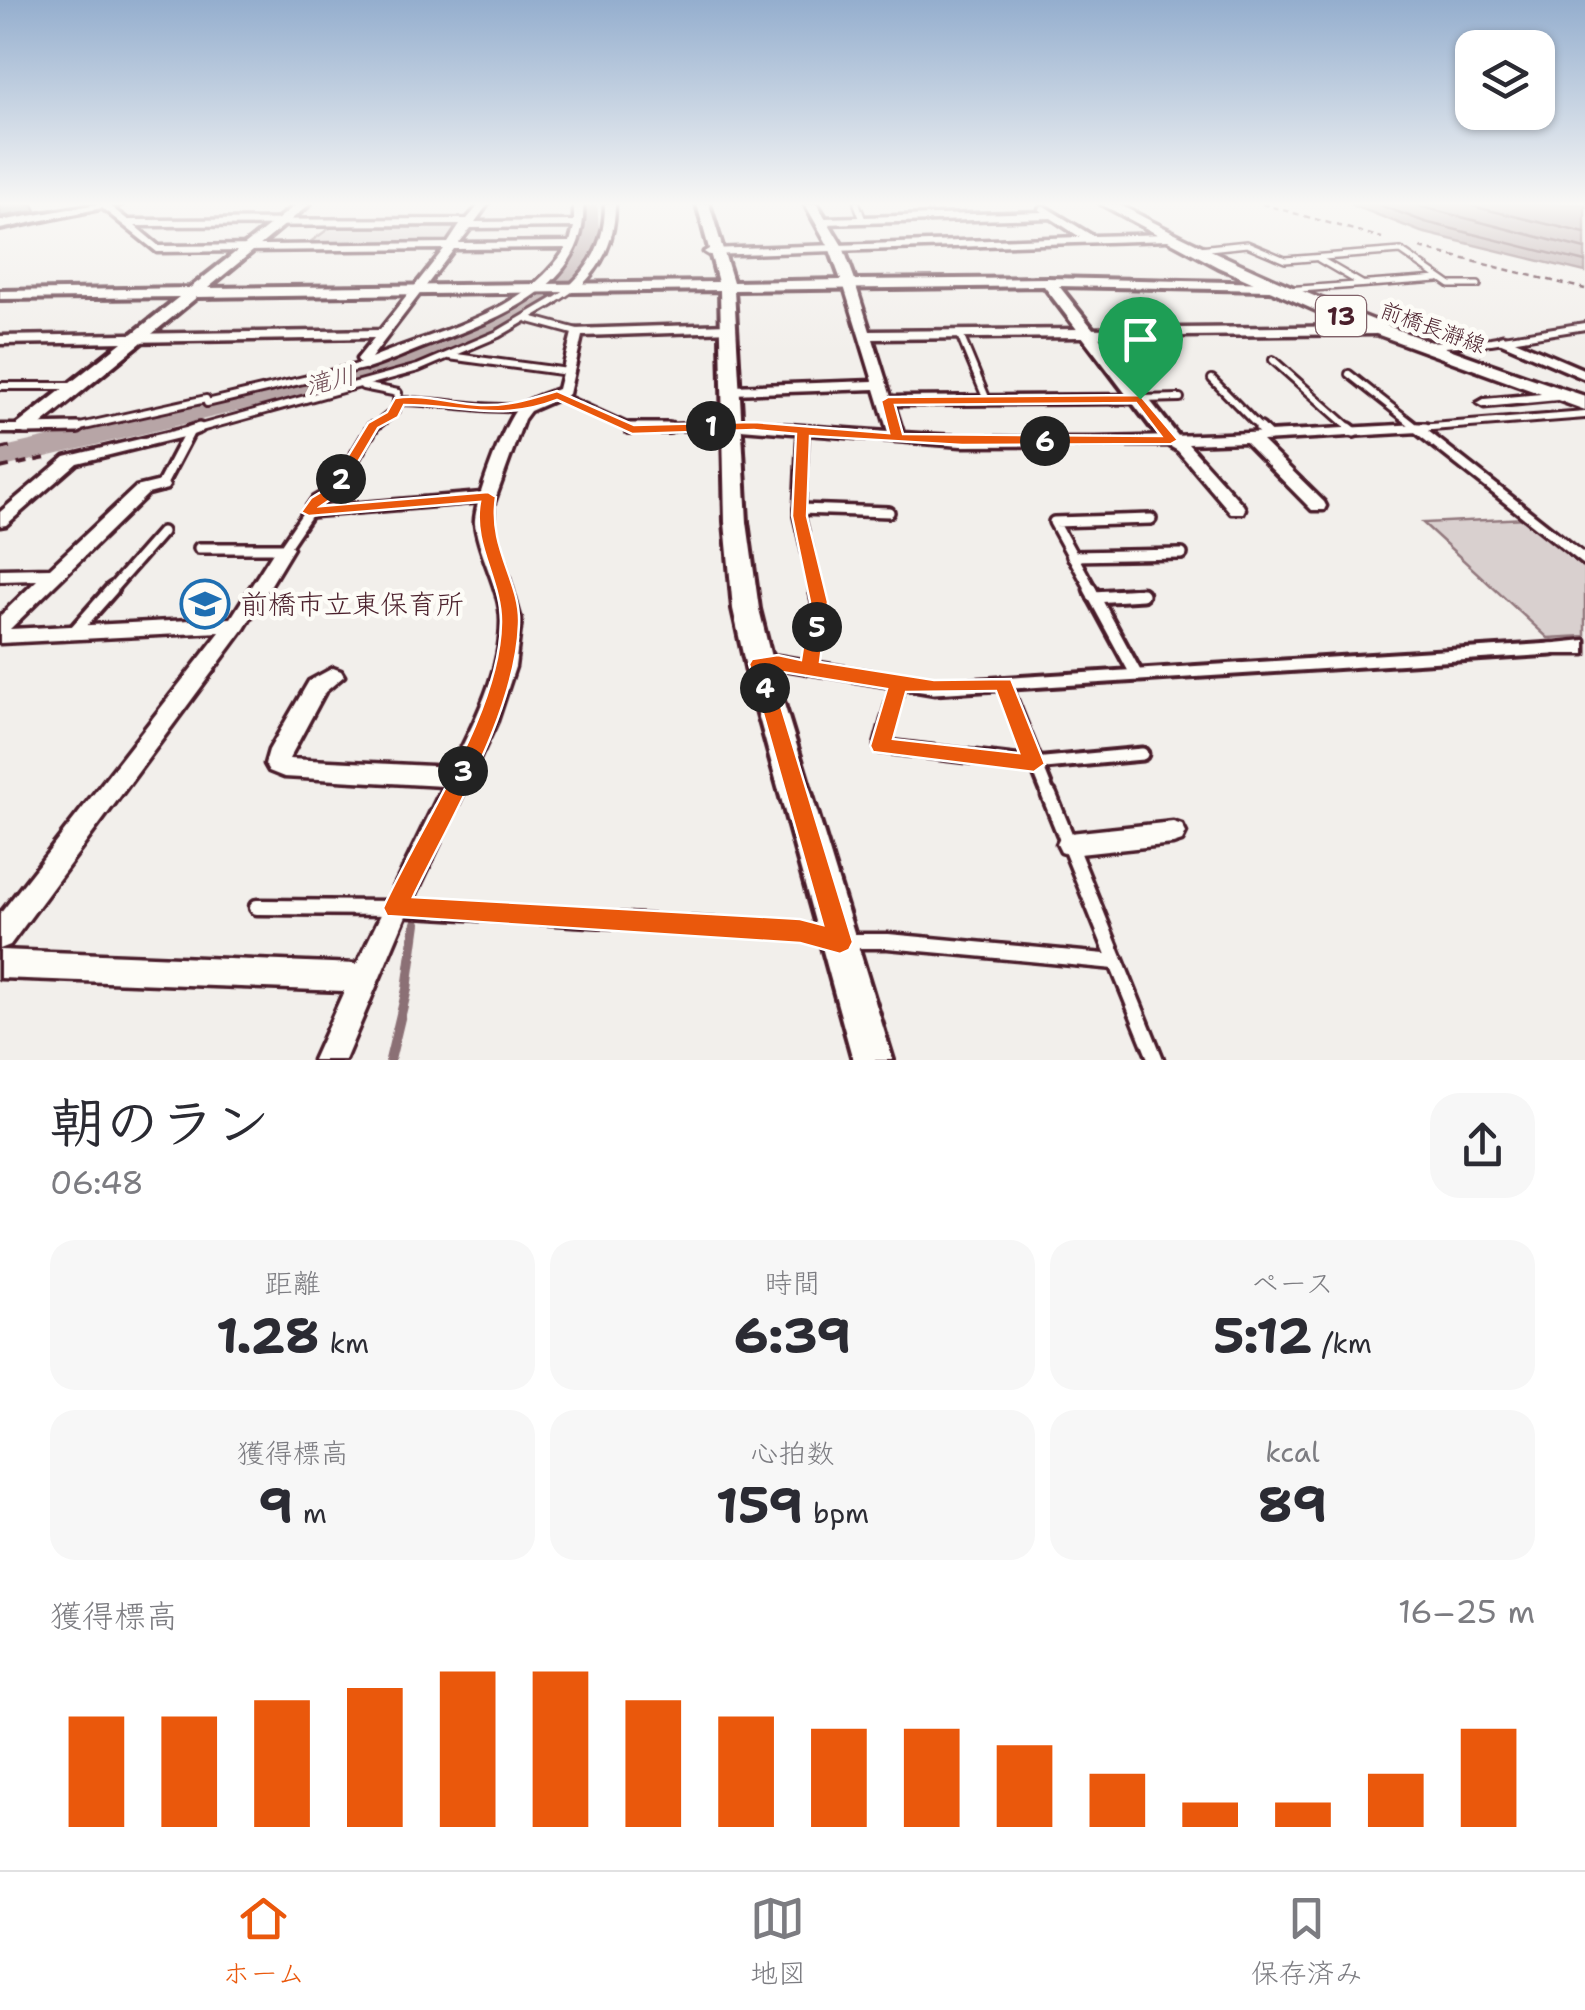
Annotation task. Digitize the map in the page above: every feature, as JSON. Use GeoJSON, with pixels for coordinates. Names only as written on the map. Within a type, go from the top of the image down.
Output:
{"type":"FeatureCollection","features":[{"type":"Feature","properties":{"kind":"main road","name":"前橋長瀞線"},"geometry":{"type":"LineString","coordinates":[[1199,253],[1376,330],[1585,403]]}},
{"type":"Feature","properties":{"kind":"street"},"geometry":{"type":"LineString","coordinates":[[0,429],[24,429],[241,253]]}},
{"type":"Feature","properties":{"kind":"street"},"geometry":{"type":"LineString","coordinates":[[443,253],[380,334],[364,359],[366,364],[465,326],[537,289],[568,253]]}},
{"type":"Feature","properties":{"kind":"street"},"geometry":{"type":"LineString","coordinates":[[569,289],[600,253]]}},
{"type":"Feature","properties":{"kind":"street"},"geometry":{"type":"LineString","coordinates":[[714,253],[719,266]]}},
{"type":"Feature","properties":{"kind":"street"},"geometry":{"type":"LineString","coordinates":[[716,253],[728,328],[740,564],[759,664],[874,1060]]}},
{"type":"Feature","properties":{"kind":"street"},"geometry":{"type":"LineString","coordinates":[[0,295],[569,289],[796,253]]}},
{"type":"Feature","properties":{"kind":"street"},"geometry":{"type":"LineString","coordinates":[[838,253],[897,438]]}},
{"type":"Feature","properties":{"kind":"street"},"geometry":{"type":"LineString","coordinates":[[719,266],[850,286],[1048,282],[1274,289]]}},
{"type":"Feature","properties":{"kind":"street"},"geometry":{"type":"LineString","coordinates":[[1048,282],[1171,440],[1183,448],[1237,509]]}},
{"type":"Feature","properties":{"kind":"street"},"geometry":{"type":"LineString","coordinates":[[329,1060],[396,908],[486,721],[509,642],[508,604],[484,524],[488,497],[514,425],[525,408],[564,391],[577,332],[728,328]]}},
{"type":"Feature","properties":{"kind":"street"},"geometry":{"type":"LineString","coordinates":[[864,335],[1376,330]]}},
{"type":"Feature","properties":{"kind":"street"},"geometry":{"type":"LineString","coordinates":[[0,340],[380,334]]}},
{"type":"Feature","properties":{"kind":"street"},"geometry":{"type":"LineString","coordinates":[[1503,340],[1585,375]]}},
{"type":"Feature","properties":{"kind":"street"},"geometry":{"type":"LineString","coordinates":[[732,390],[882,384]]}},
{"type":"Feature","properties":{"kind":"street"},"geometry":{"type":"LineString","coordinates":[[1484,403],[1562,396]]}},
{"type":"Feature","properties":{"kind":"street"},"geometry":{"type":"LineString","coordinates":[[888,401],[1140,399]]}},
{"type":"Feature","properties":{"kind":"street"},"geometry":{"type":"LineString","coordinates":[[733,425],[897,438],[1171,440],[1418,428]]}},
{"type":"Feature","properties":{"kind":"street"},"geometry":{"type":"LineString","coordinates":[[0,520],[70,460],[190,430]]}},
{"type":"Feature","properties":{"kind":"street"},"geometry":{"type":"LineString","coordinates":[[1248,437],[1318,506]]}},
{"type":"Feature","properties":{"kind":"street"},"geometry":{"type":"LineString","coordinates":[[0,627],[142,490],[160,486]]}},
{"type":"Feature","properties":{"kind":"street"},"geometry":{"type":"LineString","coordinates":[[0,936],[236,624],[284,548]]}},
{"type":"Feature","properties":{"kind":"street"},"geometry":{"type":"LineString","coordinates":[[0,576],[54,574]]}},
{"type":"Feature","properties":{"kind":"street"},"geometry":{"type":"LineString","coordinates":[[0,636],[236,624]]}},
{"type":"Feature","properties":{"kind":"street"},"geometry":{"type":"LineString","coordinates":[[1553,649],[1585,647]]}},
{"type":"Feature","properties":{"kind":"street"},"geometry":{"type":"LineString","coordinates":[[333,676],[317,687],[277,756],[277,764],[284,768],[461,777]]}},
{"type":"Feature","properties":{"kind":"street"},"geometry":{"type":"LineString","coordinates":[[1070,844],[1173,833]]}},
{"type":"Feature","properties":{"kind":"street"},"geometry":{"type":"LineString","coordinates":[[0,964],[364,978]]}},
{"type":"Feature","properties":{"kind":"lane"},"geometry":{"type":"LineString","coordinates":[[1268,253],[1282,260],[1364,253]]}},
{"type":"Feature","properties":{"kind":"lane"},"geometry":{"type":"LineString","coordinates":[[1406,253],[1452,286],[1478,285]]}},
{"type":"Feature","properties":{"kind":"lane"},"geometry":{"type":"LineString","coordinates":[[1316,258],[1363,284]]}},
{"type":"Feature","properties":{"kind":"lane"},"geometry":{"type":"LineString","coordinates":[[1274,289],[1438,278]]}},
{"type":"Feature","properties":{"kind":"lane"},"geometry":{"type":"LineString","coordinates":[[160,486],[190,430],[238,413],[360,386],[449,356],[529,319],[569,289]]}},
{"type":"Feature","properties":{"kind":"lane"},"geometry":{"type":"LineString","coordinates":[[529,319],[577,332]]}},
{"type":"Feature","properties":{"kind":"lane"},"geometry":{"type":"LineString","coordinates":[[1420,346],[1503,340],[1585,326]]}},
{"type":"Feature","properties":{"kind":"lane"},"geometry":{"type":"LineString","coordinates":[[960,335],[987,400]]}},
{"type":"Feature","properties":{"kind":"lane"},"geometry":{"type":"LineString","coordinates":[[449,356],[568,372]]}},
{"type":"Feature","properties":{"kind":"lane"},"geometry":{"type":"LineString","coordinates":[[1273,360],[1354,432]]}},
{"type":"Feature","properties":{"kind":"lane"},"geometry":{"type":"LineString","coordinates":[[24,429],[71,429],[206,399],[207,403],[366,364]]}},
{"type":"Feature","properties":{"kind":"lane"},"geometry":{"type":"LineString","coordinates":[[1349,374],[1585,560]]}},
{"type":"Feature","properties":{"kind":"lane"},"geometry":{"type":"LineString","coordinates":[[1212,379],[1268,436]]}},
{"type":"Feature","properties":{"kind":"lane"},"geometry":{"type":"LineString","coordinates":[[0,386],[78,386]]}},
{"type":"Feature","properties":{"kind":"lane"},"geometry":{"type":"LineString","coordinates":[[198,548],[284,548],[316,501],[335,490],[373,426],[393,414],[400,400],[393,390],[360,386]]}},
{"type":"Feature","properties":{"kind":"lane"},"geometry":{"type":"LineString","coordinates":[[557,395],[632,430],[733,425]]}},
{"type":"Feature","properties":{"kind":"lane"},"geometry":{"type":"LineString","coordinates":[[1140,399],[1180,398]]}},
{"type":"Feature","properties":{"kind":"lane"},"geometry":{"type":"LineString","coordinates":[[400,400],[433,401],[471,409],[525,408]]}},
{"type":"Feature","properties":{"kind":"lane"},"geometry":{"type":"LineString","coordinates":[[1418,428],[1585,414]]}},
{"type":"Feature","properties":{"kind":"lane"},"geometry":{"type":"LineString","coordinates":[[803,431],[799,509],[819,602],[810,667]]}},
{"type":"Feature","properties":{"kind":"lane"},"geometry":{"type":"LineString","coordinates":[[309,512],[488,497]]}},
{"type":"Feature","properties":{"kind":"lane"},"geometry":{"type":"LineString","coordinates":[[799,509],[890,512]]}},
{"type":"Feature","properties":{"kind":"lane"},"geometry":{"type":"LineString","coordinates":[[1135,672],[1054,522],[1151,519]]}},
{"type":"Feature","properties":{"kind":"lane"},"geometry":{"type":"LineString","coordinates":[[74,632],[162,532]]}},
{"type":"Feature","properties":{"kind":"lane"},"geometry":{"type":"LineString","coordinates":[[1072,556],[1182,554]]}},
{"type":"Feature","properties":{"kind":"lane"},"geometry":{"type":"LineString","coordinates":[[1094,597],[1142,594]]}},
{"type":"Feature","properties":{"kind":"lane"},"geometry":{"type":"LineString","coordinates":[[759,664],[810,667],[934,688],[1135,672],[1553,649]]}},
{"type":"Feature","properties":{"kind":"lane"},"geometry":{"type":"LineString","coordinates":[[898,684],[881,746],[1034,764],[1142,754]]}},
{"type":"Feature","properties":{"kind":"lane"},"geometry":{"type":"LineString","coordinates":[[1004,684],[1156,1060]]}},
{"type":"Feature","properties":{"kind":"lane"},"geometry":{"type":"LineString","coordinates":[[256,907],[396,908],[800,931],[840,942],[888,941],[1115,962]]}},
{"type":"Feature","properties":{"kind":"path"},"geometry":{"type":"LineString","coordinates":[[1444,253],[1585,289]]}},
{"type":"Feature","properties":{"kind":"shaded area"},"geometry":{"type":"Polygon","coordinates":[[[1527,518],[1585,564],[1585,636],[1548,638],[1423,523],[1527,518]]]}},
{"type":"Feature","properties":{"kind":"water"},"geometry":{"type":"Polygon","coordinates":[[[1509,253],[1585,253],[1585,272],[1509,253]]]}},
{"type":"Feature","properties":{"kind":"waterway","name":"滝川"},"geometry":{"type":"LineString","coordinates":[[0,458],[355,375],[458,340],[562,282],[580,253]]}},
{"type":"Feature","properties":{"kind":"waterway"},"geometry":{"type":"LineString","coordinates":[[390,1060],[407,989],[416,923]]}},
{"type":"Feature","properties":{"kind":"place","name":"前橋市立東保育所"},"geometry":{"type":"Point","coordinates":[205,604]}},
{"type":"Feature","properties":{"kind":"route"},"geometry":{"type":"LineString","coordinates":[[1140,399],[888,401],[897,438],[733,425],[632,430],[557,395],[525,408],[478,410],[433,401],[400,400],[393,414],[373,426],[335,490],[316,501],[309,512],[488,497],[484,524],[511,620],[504,667],[486,721],[396,908],[800,931],[840,942],[759,664],[778,662],[898,684],[934,688],[1004,684],[1034,764],[881,746],[898,684],[810,667],[819,602],[800,516],[803,431],[897,438],[962,441],[1171,440],[1140,399]]}}]}
